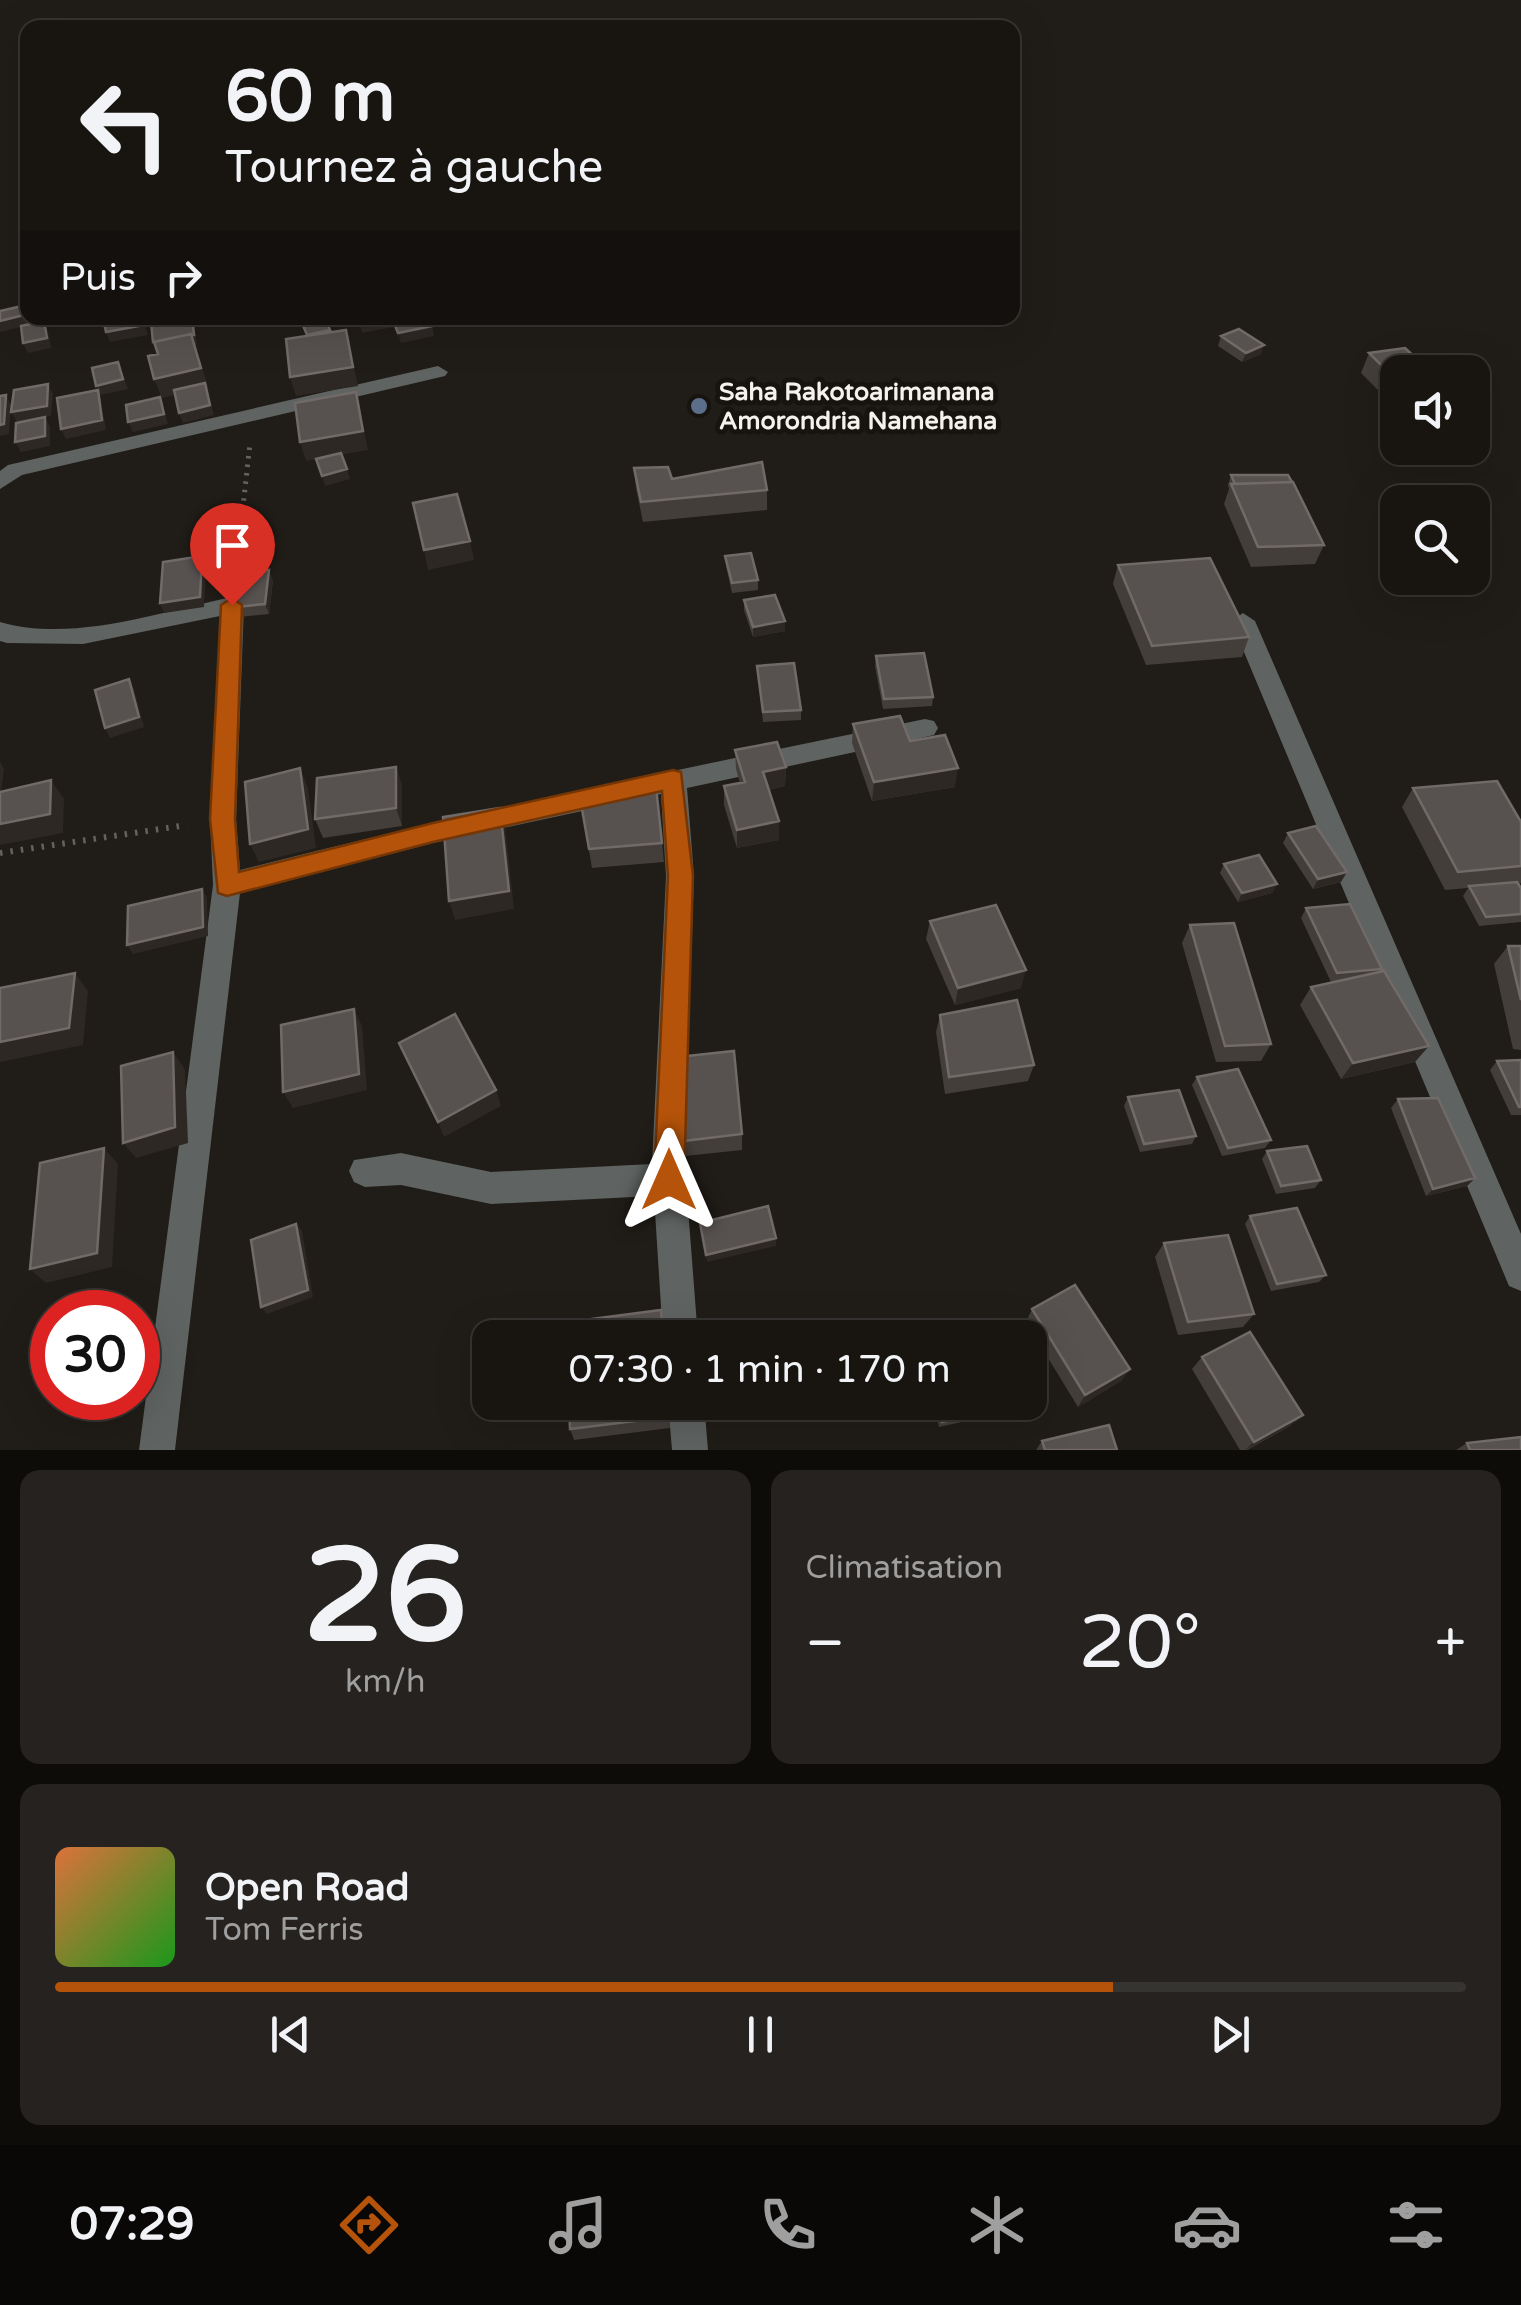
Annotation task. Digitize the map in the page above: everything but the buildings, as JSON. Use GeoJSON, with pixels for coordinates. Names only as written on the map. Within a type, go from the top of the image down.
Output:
{"type":"FeatureCollection","features":[{"type":"Feature","properties":{"kind":"street"},"geometry":{"type":"LineString","coordinates":[[0,482],[14,470],[438,372]]}},
{"type":"Feature","properties":{"kind":"street"},"geometry":{"type":"LineString","coordinates":[[0,630],[7,634],[83,636],[232,605],[222,819],[227,886],[157,1450]]}},
{"type":"Feature","properties":{"kind":"street"},"geometry":{"type":"LineString","coordinates":[[1243,622],[1521,1274]]}},
{"type":"Feature","properties":{"kind":"street"},"geometry":{"type":"LineString","coordinates":[[227,886],[433,832],[925,728]]}},
{"type":"Feature","properties":{"kind":"street"},"geometry":{"type":"LineString","coordinates":[[673,779],[680,876],[669,1180],[680,1320]]}},
{"type":"Feature","properties":{"kind":"street"},"geometry":{"type":"LineString","coordinates":[[365,1171],[401,1169],[491,1188],[598,1180],[669,1180]]}},
{"type":"Feature","properties":{"kind":"street"},"geometry":{"type":"LineString","coordinates":[[688,1420],[690,1450]]}},
{"type":"Feature","properties":{"kind":"path"},"geometry":{"type":"LineString","coordinates":[[232,605],[245,509],[245,466],[250,440],[262,416],[255,415]]}},
{"type":"Feature","properties":{"kind":"path"},"geometry":{"type":"LineString","coordinates":[[0,853],[222,819]]}},
{"type":"Feature","properties":{"kind":"place","name":"Saha Rakotoarimanana Amorondria Namehana"},"geometry":{"type":"Point","coordinates":[699,406]}},
{"type":"Feature","properties":{"kind":"route"},"geometry":{"type":"LineString","coordinates":[[232,605],[222,819],[227,886],[433,832],[673,779],[680,876],[669,1180]]}}]}
